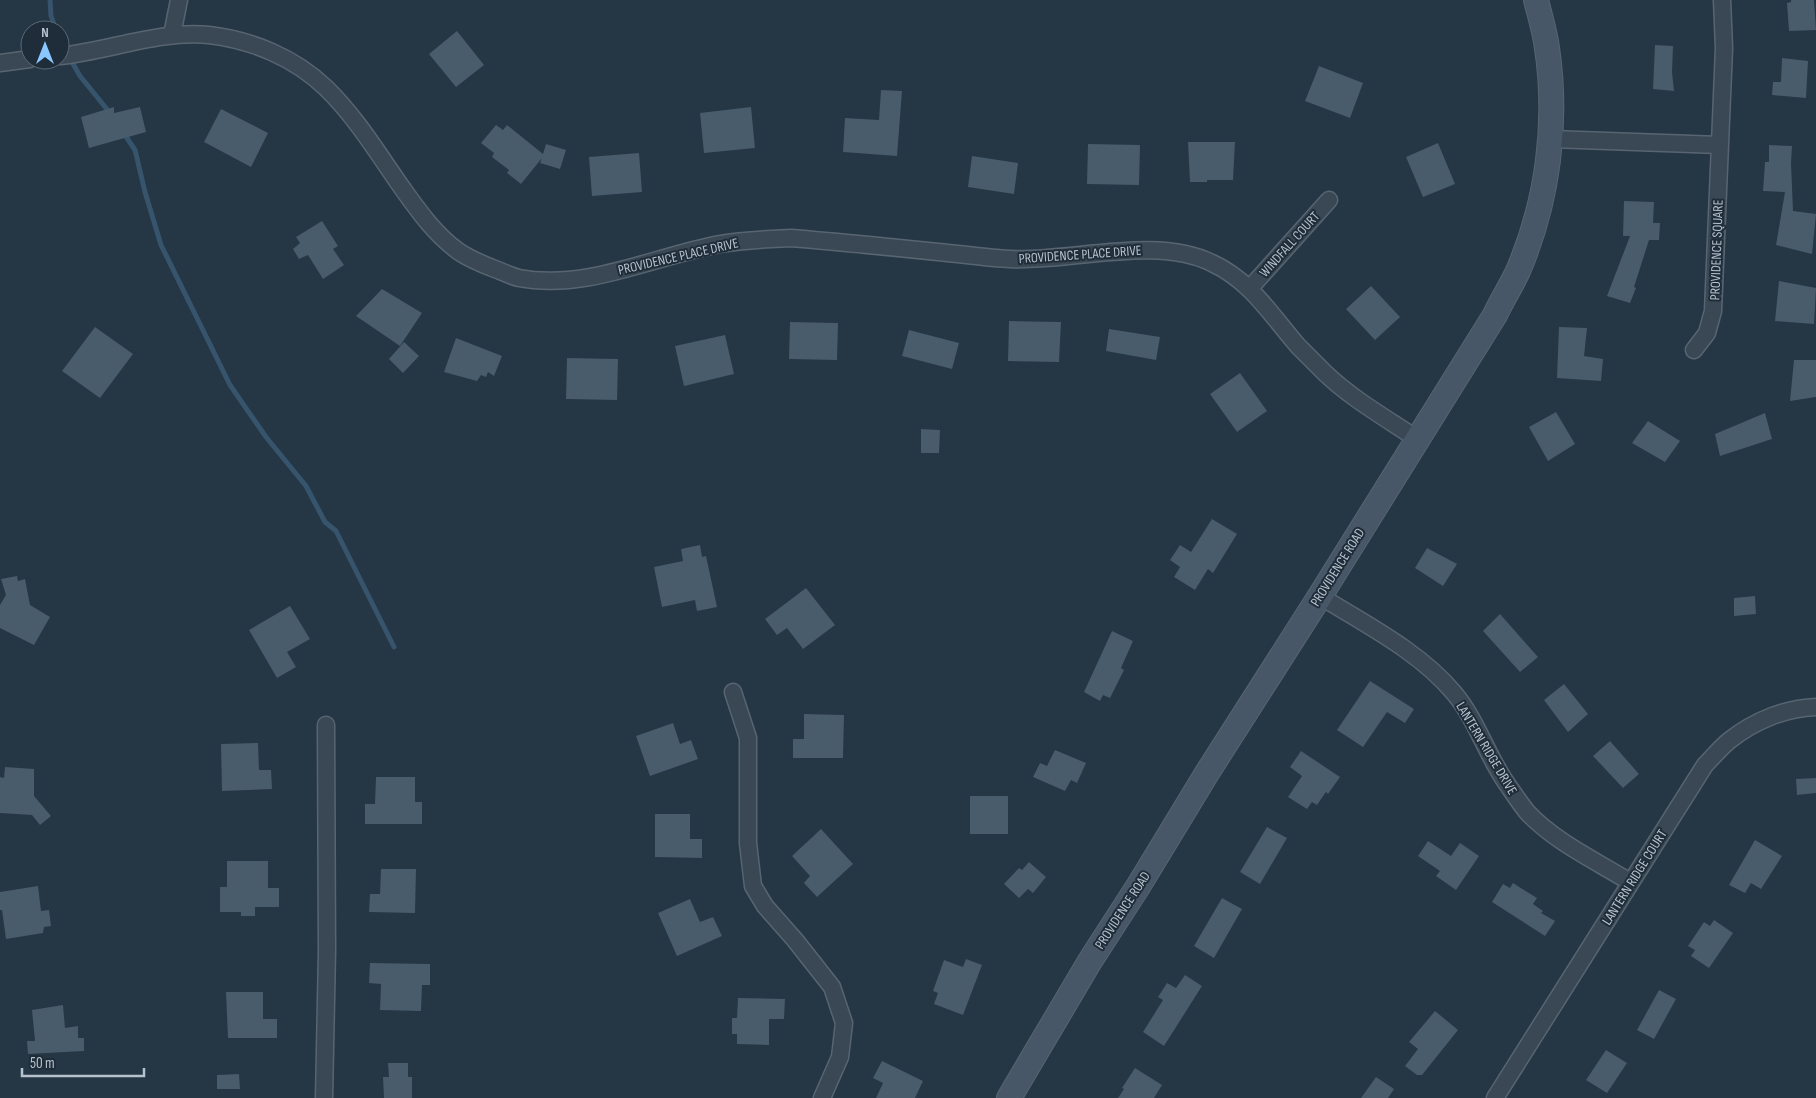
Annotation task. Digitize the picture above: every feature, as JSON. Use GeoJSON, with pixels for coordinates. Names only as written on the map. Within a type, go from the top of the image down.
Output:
{"type":"FeatureCollection","features":[{"type":"Feature","properties":{"kind":"street"},"geometry":{"type":"LineString","coordinates":[[172,35],[179,0]]}},
{"type":"Feature","properties":{"kind":"street","name":"PROVIDENCE ROAD"},"geometry":{"type":"LineString","coordinates":[[1009,1098],[1090,961],[1139,885],[1206,773],[1320,596],[1495,314],[1517,272],[1530,240],[1540,207],[1551,138],[1551,91],[1547,47],[1536,0]]}},
{"type":"Feature","properties":{"kind":"street","name":"PROVIDENCE SQUARE"},"geometry":{"type":"LineString","coordinates":[[1694,350],[1707,333],[1713,311],[1724,48],[1722,0]]}},
{"type":"Feature","properties":{"kind":"street","name":"PROVIDENCE PLACE DRIVE"},"geometry":{"type":"LineString","coordinates":[[70,54],[172,35],[208,35],[242,41],[274,52],[304,69],[325,86],[344,106],[420,214],[440,236],[477,262],[518,278],[549,282],[578,280],[720,244],[756,239],[791,238],[1010,259],[1048,258],[1146,250],[1170,250],[1193,255],[1212,262],[1233,274],[1250,288],[1299,347],[1327,375],[1359,400],[1417,439]]}},
{"type":"Feature","properties":{"kind":"street"},"geometry":{"type":"LineString","coordinates":[[0,62],[20,60]]}},
{"type":"Feature","properties":{"kind":"street"},"geometry":{"type":"LineString","coordinates":[[1551,138],[1720,145]]}},
{"type":"Feature","properties":{"kind":"street","name":"WINDFALL COURT"},"geometry":{"type":"LineString","coordinates":[[1250,288],[1329,200]]}},
{"type":"Feature","properties":{"kind":"street","name":"LANTERN RIDGE DRIVE"},"geometry":{"type":"LineString","coordinates":[[1320,596],[1408,651],[1435,673],[1454,692],[1470,714],[1504,780],[1528,812],[1558,838],[1630,882]]}},
{"type":"Feature","properties":{"kind":"street"},"geometry":{"type":"LineString","coordinates":[[733,692],[748,738],[748,843],[752,886],[765,906],[832,987],[844,1023],[840,1057],[822,1098]]}},
{"type":"Feature","properties":{"kind":"street","name":"LANTERN RIDGE COURT"},"geometry":{"type":"LineString","coordinates":[[1495,1098],[1705,765],[1729,740],[1760,721],[1784,712],[1805,707],[1816,707]]}},
{"type":"Feature","properties":{"kind":"street"},"geometry":{"type":"LineString","coordinates":[[324,1098],[327,951],[326,725]]}},
{"type":"Feature","properties":{"kind":"building"},"geometry":{"type":"Polygon","coordinates":[[[1791,0],[1814,0],[1816,30],[1789,31],[1787,3],[1791,2],[1791,0]]]}},
{"type":"Feature","properties":{"kind":"building"},"geometry":{"type":"Polygon","coordinates":[[[457,31],[484,65],[456,87],[429,54],[457,31]]]}},
{"type":"Feature","properties":{"kind":"building"},"geometry":{"type":"Polygon","coordinates":[[[1655,45],[1673,46],[1672,72],[1674,91],[1653,89],[1655,45]]]}},
{"type":"Feature","properties":{"kind":"building"},"geometry":{"type":"Polygon","coordinates":[[[1782,58],[1808,61],[1806,98],[1772,95],[1773,82],[1781,82],[1782,58]]]}},
{"type":"Feature","properties":{"kind":"building"},"geometry":{"type":"Polygon","coordinates":[[[1319,66],[1363,83],[1350,118],[1305,101],[1319,66]]]}},
{"type":"Feature","properties":{"kind":"building"},"geometry":{"type":"Polygon","coordinates":[[[881,90],[902,91],[897,156],[843,152],[845,118],[879,120],[881,90]]]}},
{"type":"Feature","properties":{"kind":"building"},"geometry":{"type":"Polygon","coordinates":[[[114,107],[114,113],[140,107],[146,132],[89,148],[81,117],[114,107]]]}},
{"type":"Feature","properties":{"kind":"building"},"geometry":{"type":"Polygon","coordinates":[[[751,107],[755,148],[704,153],[700,113],[751,107]]]}},
{"type":"Feature","properties":{"kind":"building"},"geometry":{"type":"Polygon","coordinates":[[[221,109],[268,133],[251,167],[204,142],[221,109]]]}},
{"type":"Feature","properties":{"kind":"building"},"geometry":{"type":"Polygon","coordinates":[[[496,125],[503,130],[507,125],[543,154],[546,144],[566,150],[560,169],[540,163],[542,158],[521,184],[507,173],[509,170],[492,157],[494,153],[481,143],[496,125]]]}},
{"type":"Feature","properties":{"kind":"building"},"geometry":{"type":"Polygon","coordinates":[[[1188,142],[1235,142],[1233,180],[1190,182],[1188,142]]]}},
{"type":"Feature","properties":{"kind":"building"},"geometry":{"type":"Polygon","coordinates":[[[1438,143],[1455,184],[1423,197],[1406,157],[1438,143]]]}},
{"type":"Feature","properties":{"kind":"building"},"geometry":{"type":"Polygon","coordinates":[[[1088,144],[1140,145],[1139,185],[1087,184],[1088,144]]]}},
{"type":"Feature","properties":{"kind":"building"},"geometry":{"type":"Polygon","coordinates":[[[1769,145],[1792,146],[1793,211],[1816,214],[1812,254],[1776,245],[1785,192],[1763,191],[1765,162],[1769,162],[1769,145]]]}},
{"type":"Feature","properties":{"kind":"building"},"geometry":{"type":"Polygon","coordinates":[[[639,153],[642,192],[592,196],[589,157],[639,153]]]}},
{"type":"Feature","properties":{"kind":"building"},"geometry":{"type":"Polygon","coordinates":[[[972,156],[1018,163],[1014,194],[968,187],[972,156]]]}},
{"type":"Feature","properties":{"kind":"building"},"geometry":{"type":"Polygon","coordinates":[[[1624,201],[1654,202],[1653,223],[1660,223],[1659,240],[1649,240],[1630,303],[1607,296],[1630,236],[1623,236],[1624,201]]]}},
{"type":"Feature","properties":{"kind":"building"},"geometry":{"type":"Polygon","coordinates":[[[322,221],[338,246],[333,249],[344,265],[323,279],[308,255],[299,259],[293,249],[300,243],[296,237],[322,221]]]}},
{"type":"Feature","properties":{"kind":"building"},"geometry":{"type":"Polygon","coordinates":[[[1779,281],[1816,288],[1814,324],[1775,321],[1779,281]]]}},
{"type":"Feature","properties":{"kind":"building"},"geometry":{"type":"Polygon","coordinates":[[[1371,286],[1400,317],[1375,340],[1346,309],[1371,286]]]}},
{"type":"Feature","properties":{"kind":"building"},"geometry":{"type":"Polygon","coordinates":[[[382,289],[422,313],[400,346],[356,316],[382,289]]]}},
{"type":"Feature","properties":{"kind":"building"},"geometry":{"type":"Polygon","coordinates":[[[1009,321],[1061,322],[1059,362],[1008,361],[1009,321]]]}},
{"type":"Feature","properties":{"kind":"building"},"geometry":{"type":"Polygon","coordinates":[[[790,322],[838,323],[837,360],[789,359],[790,322]]]}},
{"type":"Feature","properties":{"kind":"building"},"geometry":{"type":"Polygon","coordinates":[[[95,327],[133,354],[100,398],[62,371],[95,327]]]}},
{"type":"Feature","properties":{"kind":"building"},"geometry":{"type":"Polygon","coordinates":[[[1559,327],[1587,328],[1584,356],[1603,359],[1601,381],[1557,378],[1559,327]]]}},
{"type":"Feature","properties":{"kind":"building"},"geometry":{"type":"Polygon","coordinates":[[[1109,329],[1160,337],[1156,360],[1106,351],[1109,329]]]}},
{"type":"Feature","properties":{"kind":"building"},"geometry":{"type":"Polygon","coordinates":[[[909,330],[959,343],[952,369],[902,356],[909,330]]]}},
{"type":"Feature","properties":{"kind":"building"},"geometry":{"type":"Polygon","coordinates":[[[725,335],[734,374],[684,386],[675,346],[725,335]]]}},
{"type":"Feature","properties":{"kind":"building"},"geometry":{"type":"Polygon","coordinates":[[[456,338],[502,356],[494,376],[488,372],[486,377],[481,375],[477,381],[444,372],[456,338]]]}},
{"type":"Feature","properties":{"kind":"building"},"geometry":{"type":"Polygon","coordinates":[[[404,342],[419,356],[403,373],[389,359],[404,342]]]}},
{"type":"Feature","properties":{"kind":"building"},"geometry":{"type":"Polygon","coordinates":[[[567,358],[618,359],[617,400],[566,399],[567,358]]]}},
{"type":"Feature","properties":{"kind":"building"},"geometry":{"type":"Polygon","coordinates":[[[1794,360],[1816,360],[1816,397],[1790,401],[1794,360]]]}},
{"type":"Feature","properties":{"kind":"building"},"geometry":{"type":"Polygon","coordinates":[[[1240,373],[1267,411],[1237,432],[1210,394],[1240,373]]]}},
{"type":"Feature","properties":{"kind":"building"},"geometry":{"type":"Polygon","coordinates":[[[1556,412],[1575,444],[1548,461],[1529,427],[1556,412]]]}},
{"type":"Feature","properties":{"kind":"building"},"geometry":{"type":"Polygon","coordinates":[[[1765,413],[1772,439],[1720,456],[1715,434],[1765,413]]]}},
{"type":"Feature","properties":{"kind":"building"},"geometry":{"type":"Polygon","coordinates":[[[1648,421],[1680,441],[1665,462],[1632,443],[1648,421]]]}},
{"type":"Feature","properties":{"kind":"building"},"geometry":{"type":"Polygon","coordinates":[[[921,429],[940,430],[939,453],[921,453],[921,429]]]}},
{"type":"Feature","properties":{"kind":"building"},"geometry":{"type":"Polygon","coordinates":[[[1212,519],[1237,534],[1213,573],[1208,569],[1195,590],[1174,577],[1180,567],[1170,560],[1180,545],[1191,552],[1212,519]]]}},
{"type":"Feature","properties":{"kind":"building"},"geometry":{"type":"Polygon","coordinates":[[[700,545],[702,557],[706,556],[717,607],[697,611],[695,600],[662,607],[654,567],[683,561],[681,549],[700,545]]]}},
{"type":"Feature","properties":{"kind":"building"},"geometry":{"type":"Polygon","coordinates":[[[1427,548],[1457,564],[1443,586],[1415,568],[1427,548]]]}},
{"type":"Feature","properties":{"kind":"building"},"geometry":{"type":"Polygon","coordinates":[[[17,576],[18,581],[25,579],[30,605],[50,617],[34,645],[0,628],[0,605],[6,595],[1,579],[17,576]]]}},
{"type":"Feature","properties":{"kind":"building"},"geometry":{"type":"Polygon","coordinates":[[[806,588],[835,625],[803,649],[787,628],[777,635],[765,619],[806,588]]]}},
{"type":"Feature","properties":{"kind":"building"},"geometry":{"type":"Polygon","coordinates":[[[1755,596],[1756,614],[1734,616],[1734,598],[1755,596]]]}},
{"type":"Feature","properties":{"kind":"building"},"geometry":{"type":"Polygon","coordinates":[[[290,606],[310,639],[287,652],[296,667],[277,678],[249,630],[290,606]]]}},
{"type":"Feature","properties":{"kind":"building"},"geometry":{"type":"Polygon","coordinates":[[[1500,614],[1538,657],[1520,672],[1483,631],[1500,614]]]}},
{"type":"Feature","properties":{"kind":"building"},"geometry":{"type":"Polygon","coordinates":[[[1112,631],[1133,641],[1121,668],[1124,670],[1110,698],[1103,695],[1100,701],[1084,692],[1112,631]]]}},
{"type":"Feature","properties":{"kind":"building"},"geometry":{"type":"Polygon","coordinates":[[[1370,681],[1414,709],[1405,723],[1387,712],[1363,747],[1337,730],[1370,681]]]}},
{"type":"Feature","properties":{"kind":"building"},"geometry":{"type":"Polygon","coordinates":[[[1564,684],[1588,714],[1568,732],[1544,700],[1564,684]]]}},
{"type":"Feature","properties":{"kind":"building"},"geometry":{"type":"Polygon","coordinates":[[[804,714],[844,715],[843,758],[793,758],[793,739],[804,739],[804,714]]]}},
{"type":"Feature","properties":{"kind":"building"},"geometry":{"type":"Polygon","coordinates":[[[673,723],[680,744],[691,740],[698,759],[650,776],[636,736],[673,723]]]}},
{"type":"Feature","properties":{"kind":"building"},"geometry":{"type":"Polygon","coordinates":[[[1610,741],[1639,774],[1623,788],[1593,756],[1610,741]]]}},
{"type":"Feature","properties":{"kind":"building"},"geometry":{"type":"Polygon","coordinates":[[[258,743],[259,770],[271,770],[272,789],[222,791],[221,744],[258,743]]]}},
{"type":"Feature","properties":{"kind":"building"},"geometry":{"type":"Polygon","coordinates":[[[1055,750],[1086,763],[1077,783],[1071,780],[1065,791],[1033,777],[1040,763],[1047,766],[1055,750]]]}},
{"type":"Feature","properties":{"kind":"building"},"geometry":{"type":"Polygon","coordinates":[[[1301,751],[1340,777],[1328,794],[1326,792],[1317,805],[1312,802],[1307,809],[1288,797],[1302,776],[1290,767],[1301,751]]]}},
{"type":"Feature","properties":{"kind":"building"},"geometry":{"type":"Polygon","coordinates":[[[5,767],[34,769],[34,796],[51,816],[40,825],[32,815],[0,813],[0,777],[4,778],[5,767]]]}},
{"type":"Feature","properties":{"kind":"building"},"geometry":{"type":"Polygon","coordinates":[[[376,777],[415,777],[415,802],[422,802],[422,824],[365,824],[365,804],[375,804],[376,777]]]}},
{"type":"Feature","properties":{"kind":"building"},"geometry":{"type":"Polygon","coordinates":[[[1816,778],[1816,793],[1797,795],[1796,779],[1816,778]]]}},
{"type":"Feature","properties":{"kind":"building"},"geometry":{"type":"Polygon","coordinates":[[[970,796],[1008,796],[1008,834],[970,834],[970,796]]]}},
{"type":"Feature","properties":{"kind":"building"},"geometry":{"type":"Polygon","coordinates":[[[655,814],[690,814],[690,839],[702,839],[702,858],[655,857],[655,814]]]}},
{"type":"Feature","properties":{"kind":"building"},"geometry":{"type":"Polygon","coordinates":[[[1267,827],[1287,838],[1260,884],[1240,872],[1267,827]]]}},
{"type":"Feature","properties":{"kind":"building"},"geometry":{"type":"Polygon","coordinates":[[[821,829],[853,864],[817,897],[804,883],[810,876],[792,856],[821,829]]]}},
{"type":"Feature","properties":{"kind":"building"},"geometry":{"type":"Polygon","coordinates":[[[1755,840],[1782,856],[1761,889],[1751,883],[1745,893],[1729,885],[1755,840]]]}},
{"type":"Feature","properties":{"kind":"building"},"geometry":{"type":"Polygon","coordinates":[[[1428,841],[1451,856],[1460,843],[1479,856],[1456,890],[1436,876],[1440,871],[1418,856],[1428,841]]]}},
{"type":"Feature","properties":{"kind":"building"},"geometry":{"type":"Polygon","coordinates":[[[227,861],[268,861],[268,888],[279,888],[279,907],[255,907],[255,916],[241,916],[241,912],[220,912],[220,887],[227,887],[227,861]]]}},
{"type":"Feature","properties":{"kind":"building"},"geometry":{"type":"Polygon","coordinates":[[[1029,862],[1046,877],[1033,893],[1028,889],[1019,898],[1004,884],[1019,868],[1022,870],[1029,862]]]}},
{"type":"Feature","properties":{"kind":"building"},"geometry":{"type":"Polygon","coordinates":[[[381,869],[416,869],[415,913],[369,912],[370,894],[380,894],[381,869]]]}},
{"type":"Feature","properties":{"kind":"building"},"geometry":{"type":"Polygon","coordinates":[[[1513,883],[1537,898],[1533,904],[1543,911],[1541,913],[1555,921],[1545,936],[1492,902],[1503,884],[1510,888],[1513,883]]]}},
{"type":"Feature","properties":{"kind":"building"},"geometry":{"type":"Polygon","coordinates":[[[38,886],[41,911],[49,910],[51,926],[44,927],[43,933],[6,939],[2,910],[0,910],[0,892],[38,886]]]}},
{"type":"Feature","properties":{"kind":"building"},"geometry":{"type":"Polygon","coordinates":[[[1222,898],[1242,909],[1214,958],[1194,946],[1222,898]]]}},
{"type":"Feature","properties":{"kind":"building"},"geometry":{"type":"Polygon","coordinates":[[[690,899],[700,922],[713,917],[722,936],[677,956],[658,913],[690,899]]]}},
{"type":"Feature","properties":{"kind":"building"},"geometry":{"type":"Polygon","coordinates":[[[1714,920],[1733,933],[1709,968],[1691,956],[1695,950],[1688,946],[1704,922],[1710,926],[1714,920]]]}},
{"type":"Feature","properties":{"kind":"building"},"geometry":{"type":"Polygon","coordinates":[[[966,959],[982,965],[963,1015],[934,1004],[938,993],[933,991],[944,960],[963,967],[966,959]]]}},
{"type":"Feature","properties":{"kind":"building"},"geometry":{"type":"Polygon","coordinates":[[[370,963],[430,964],[430,985],[422,985],[421,1011],[380,1010],[381,984],[369,983],[370,963]]]}},
{"type":"Feature","properties":{"kind":"building"},"geometry":{"type":"Polygon","coordinates":[[[1185,975],[1202,986],[1164,1046],[1143,1032],[1163,1000],[1158,997],[1167,983],[1176,988],[1185,975]]]}},
{"type":"Feature","properties":{"kind":"building"},"geometry":{"type":"Polygon","coordinates":[[[1659,990],[1676,999],[1654,1039],[1637,1030],[1659,990]]]}},
{"type":"Feature","properties":{"kind":"building"},"geometry":{"type":"Polygon","coordinates":[[[226,992],[263,992],[263,1019],[277,1019],[277,1038],[228,1038],[226,992]]]}},
{"type":"Feature","properties":{"kind":"building"},"geometry":{"type":"Polygon","coordinates":[[[738,998],[785,999],[784,1019],[769,1019],[769,1045],[737,1044],[737,1034],[732,1034],[732,1018],[737,1018],[738,998]]]}},
{"type":"Feature","properties":{"kind":"building"},"geometry":{"type":"Polygon","coordinates":[[[63,1005],[65,1028],[78,1026],[78,1038],[84,1038],[84,1051],[28,1054],[27,1041],[35,1041],[32,1010],[63,1005]]]}},
{"type":"Feature","properties":{"kind":"building"},"geometry":{"type":"Polygon","coordinates":[[[1435,1011],[1458,1030],[1422,1075],[1417,1075],[1405,1066],[1418,1049],[1409,1042],[1435,1011]]]}},
{"type":"Feature","properties":{"kind":"building"},"geometry":{"type":"Polygon","coordinates":[[[1606,1050],[1627,1063],[1607,1093],[1586,1080],[1606,1050]]]}},
{"type":"Feature","properties":{"kind":"building"},"geometry":{"type":"Polygon","coordinates":[[[882,1061],[923,1081],[915,1098],[876,1098],[883,1083],[873,1078],[882,1061]]]}},
{"type":"Feature","properties":{"kind":"building"},"geometry":{"type":"Polygon","coordinates":[[[388,1063],[408,1063],[408,1077],[412,1077],[412,1098],[384,1098],[383,1077],[389,1077],[388,1063]]]}},
{"type":"Feature","properties":{"kind":"building"},"geometry":{"type":"Polygon","coordinates":[[[1135,1068],[1162,1085],[1154,1098],[1118,1098],[1135,1068]]]}},
{"type":"Feature","properties":{"kind":"building"},"geometry":{"type":"Polygon","coordinates":[[[239,1074],[240,1089],[217,1089],[217,1075],[239,1074]]]}},
{"type":"Feature","properties":{"kind":"building"},"geometry":{"type":"Polygon","coordinates":[[[1376,1077],[1394,1089],[1388,1098],[1361,1098],[1376,1077]]]}},
{"type":"Feature","properties":{"kind":"waterway"},"geometry":{"type":"LineString","coordinates":[[50,0],[52,20]]}},
{"type":"Feature","properties":{"kind":"waterway"},"geometry":{"type":"LineString","coordinates":[[70,58],[80,76],[110,113]]}},
{"type":"Feature","properties":{"kind":"waterway"},"geometry":{"type":"LineString","coordinates":[[123,132],[135,150],[161,245],[230,385],[266,437],[306,486],[325,522],[336,531],[394,647]]}}]}
